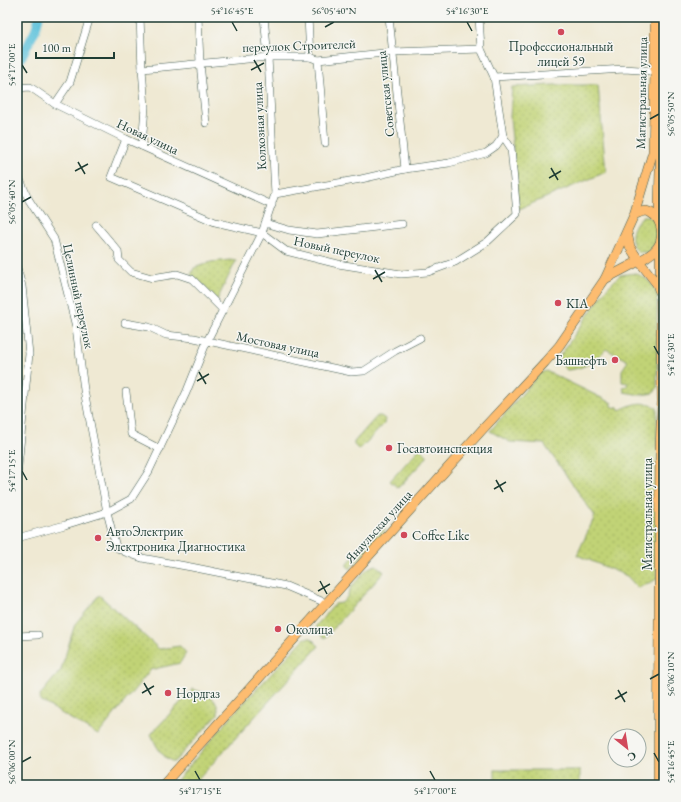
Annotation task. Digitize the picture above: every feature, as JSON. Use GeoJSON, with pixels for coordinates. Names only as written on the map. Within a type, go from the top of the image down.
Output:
{"type":"FeatureCollection","features":[{"type":"Feature","properties":{"kind":"main road","name":"Магистральная улица"},"geometry":{"type":"LineString","coordinates":[[605,279],[634,215],[653,152],[661,71],[655,17]]}},
{"type":"Feature","properties":{"kind":"main road","name":"Магистральная улица"},"geometry":{"type":"LineString","coordinates":[[658,785],[660,457],[662,401],[661,236],[659,204],[662,17]]}},
{"type":"Feature","properties":{"kind":"main road"},"geometry":{"type":"LineString","coordinates":[[634,215],[646,211],[656,216],[660,223]]}},
{"type":"Feature","properties":{"kind":"main road"},"geometry":{"type":"LineString","coordinates":[[627,230],[630,247],[657,284],[661,293]]}},
{"type":"Feature","properties":{"kind":"main road"},"geometry":{"type":"LineString","coordinates":[[605,279],[650,255],[660,244]]}},
{"type":"Feature","properties":{"kind":"main road","name":"Янаульская улица"},"geometry":{"type":"LineString","coordinates":[[163,785],[559,346],[605,279]]}},
{"type":"Feature","properties":{"kind":"street"},"geometry":{"type":"LineString","coordinates":[[55,104],[70,82],[90,17]]}},
{"type":"Feature","properties":{"kind":"street"},"geometry":{"type":"LineString","coordinates":[[140,17],[145,108],[142,146]]}},
{"type":"Feature","properties":{"kind":"street"},"geometry":{"type":"LineString","coordinates":[[198,17],[200,63],[206,123]]}},
{"type":"Feature","properties":{"kind":"street","name":"Колхозная улица"},"geometry":{"type":"LineString","coordinates":[[17,538],[107,512],[131,499],[150,471],[186,392],[207,341],[262,233],[275,194],[268,57],[264,17]]}},
{"type":"Feature","properties":{"kind":"street"},"geometry":{"type":"LineString","coordinates":[[308,17],[325,143]]}},
{"type":"Feature","properties":{"kind":"street","name":"Советская улица"},"geometry":{"type":"LineString","coordinates":[[389,17],[406,169]]}},
{"type":"Feature","properties":{"kind":"street"},"geometry":{"type":"LineString","coordinates":[[275,194],[362,179],[406,169],[449,163],[486,153],[496,146],[503,136],[494,77],[481,49],[479,17]]}},
{"type":"Feature","properties":{"kind":"street","name":"переулок Строителей"},"geometry":{"type":"LineString","coordinates":[[142,69],[268,57],[314,58],[393,52],[481,49]]}},
{"type":"Feature","properties":{"kind":"street"},"geometry":{"type":"LineString","coordinates":[[494,77],[624,69],[661,71]]}},
{"type":"Feature","properties":{"kind":"street","name":"Новая улица"},"geometry":{"type":"LineString","coordinates":[[17,88],[30,87],[55,104],[126,139],[272,205]]}},
{"type":"Feature","properties":{"kind":"street","name":"Новый переулок"},"geometry":{"type":"LineString","coordinates":[[126,139],[111,177],[215,222],[262,233],[286,251],[338,264],[401,274],[428,272],[455,262],[487,242],[517,214],[511,148],[503,136]]}},
{"type":"Feature","properties":{"kind":"street","name":"Целинный переулок"},"geometry":{"type":"LineString","coordinates":[[17,173],[29,200],[54,239],[76,327],[84,390],[107,512],[116,546],[125,552],[154,561],[286,586],[326,603]]}},
{"type":"Feature","properties":{"kind":"street"},"geometry":{"type":"LineString","coordinates":[[265,223],[289,230],[317,234],[402,224]]}},
{"type":"Feature","properties":{"kind":"street"},"geometry":{"type":"LineString","coordinates":[[96,225],[118,251],[119,260],[131,272],[152,278],[177,274],[192,279],[223,310]]}},
{"type":"Feature","properties":{"kind":"street"},"geometry":{"type":"LineString","coordinates":[[17,268],[22,286],[29,354],[17,477]]}},
{"type":"Feature","properties":{"kind":"street","name":"Мостовая улица"},"geometry":{"type":"LineString","coordinates":[[125,323],[150,327],[166,335],[194,338],[351,372],[364,371],[395,351],[420,338]]}},
{"type":"Feature","properties":{"kind":"street"},"geometry":{"type":"LineString","coordinates":[[126,392],[130,434],[160,449]]}},
{"type":"Feature","properties":{"kind":"street"},"geometry":{"type":"LineString","coordinates":[[17,636],[38,635]]}},
{"type":"Feature","properties":{"kind":"green space"},"geometry":{"type":"Polygon","coordinates":[[[598,85],[606,172],[519,209],[510,118],[512,87],[598,85]]]}},
{"type":"Feature","properties":{"kind":"green space"},"geometry":{"type":"Polygon","coordinates":[[[643,216],[649,216],[655,221],[657,238],[652,248],[647,252],[639,252],[633,244],[632,234],[636,224],[643,216]]]}},
{"type":"Feature","properties":{"kind":"green space"},"geometry":{"type":"Polygon","coordinates":[[[230,260],[236,261],[217,300],[191,275],[194,268],[211,262],[230,260]]]}},
{"type":"Feature","properties":{"kind":"green space"},"geometry":{"type":"Polygon","coordinates":[[[635,273],[648,281],[653,286],[657,294],[657,388],[654,393],[641,395],[624,392],[623,387],[627,386],[628,383],[622,382],[622,370],[628,361],[606,349],[589,364],[579,368],[565,369],[559,357],[607,288],[620,275],[635,273]]]}},
{"type":"Feature","properties":{"kind":"green space"},"geometry":{"type":"Polygon","coordinates":[[[546,371],[612,403],[610,405],[616,408],[617,406],[620,410],[638,403],[647,404],[657,408],[657,579],[638,588],[627,576],[577,555],[595,516],[544,444],[510,442],[490,431],[540,373],[546,371]]]}},
{"type":"Feature","properties":{"kind":"green space"},"geometry":{"type":"Polygon","coordinates":[[[377,416],[381,416],[385,419],[384,424],[361,448],[358,449],[354,445],[354,442],[377,416]]]}},
{"type":"Feature","properties":{"kind":"green space"},"geometry":{"type":"Polygon","coordinates":[[[420,448],[428,456],[398,488],[390,481],[420,448]]]}},
{"type":"Feature","properties":{"kind":"green space"},"geometry":{"type":"Polygon","coordinates":[[[384,529],[386,530],[350,569],[347,564],[372,536],[384,529]]]}},
{"type":"Feature","properties":{"kind":"green space"},"geometry":{"type":"Polygon","coordinates":[[[376,565],[384,572],[325,638],[316,631],[316,626],[335,604],[342,603],[347,597],[351,587],[368,568],[376,565]]]}},
{"type":"Feature","properties":{"kind":"green space"},"geometry":{"type":"Polygon","coordinates":[[[99,595],[159,649],[180,646],[186,653],[180,663],[150,670],[98,735],[39,700],[41,694],[61,670],[75,624],[99,595]]]}},
{"type":"Feature","properties":{"kind":"green space"},"geometry":{"type":"Polygon","coordinates":[[[305,638],[311,638],[319,646],[193,785],[173,785],[236,711],[305,638]]]}},
{"type":"Feature","properties":{"kind":"green space"},"geometry":{"type":"Polygon","coordinates":[[[193,689],[211,697],[214,700],[218,708],[218,714],[174,762],[163,755],[157,747],[151,734],[193,689]]]}},
{"type":"Feature","properties":{"kind":"green space"},"geometry":{"type":"Polygon","coordinates":[[[495,770],[580,770],[580,785],[495,785],[495,770]]]}},
{"type":"Feature","properties":{"kind":"waterway"},"geometry":{"type":"LineString","coordinates":[[17,62],[19,62],[35,31],[39,17]]}},
{"type":"Feature","properties":{"kind":"place","name":"Профессиональный лицей 59"},"geometry":{"type":"Point","coordinates":[561,32]}},
{"type":"Feature","properties":{"kind":"place","name":"KIA"},"geometry":{"type":"Point","coordinates":[558,303]}},
{"type":"Feature","properties":{"kind":"place","name":"Башнефть"},"geometry":{"type":"Point","coordinates":[615,360]}},
{"type":"Feature","properties":{"kind":"place","name":"Госавтоинспекция"},"geometry":{"type":"Point","coordinates":[389,448]}},
{"type":"Feature","properties":{"kind":"place","name":"Coffee Like"},"geometry":{"type":"Point","coordinates":[404,535]}},
{"type":"Feature","properties":{"kind":"place","name":"АвтоЭлектрик Электроника Диагностика"},"geometry":{"type":"Point","coordinates":[98,538]}},
{"type":"Feature","properties":{"kind":"place","name":"Околица"},"geometry":{"type":"Point","coordinates":[278,629]}},
{"type":"Feature","properties":{"kind":"place","name":"Нордгаз"},"geometry":{"type":"Point","coordinates":[168,693]}}]}
